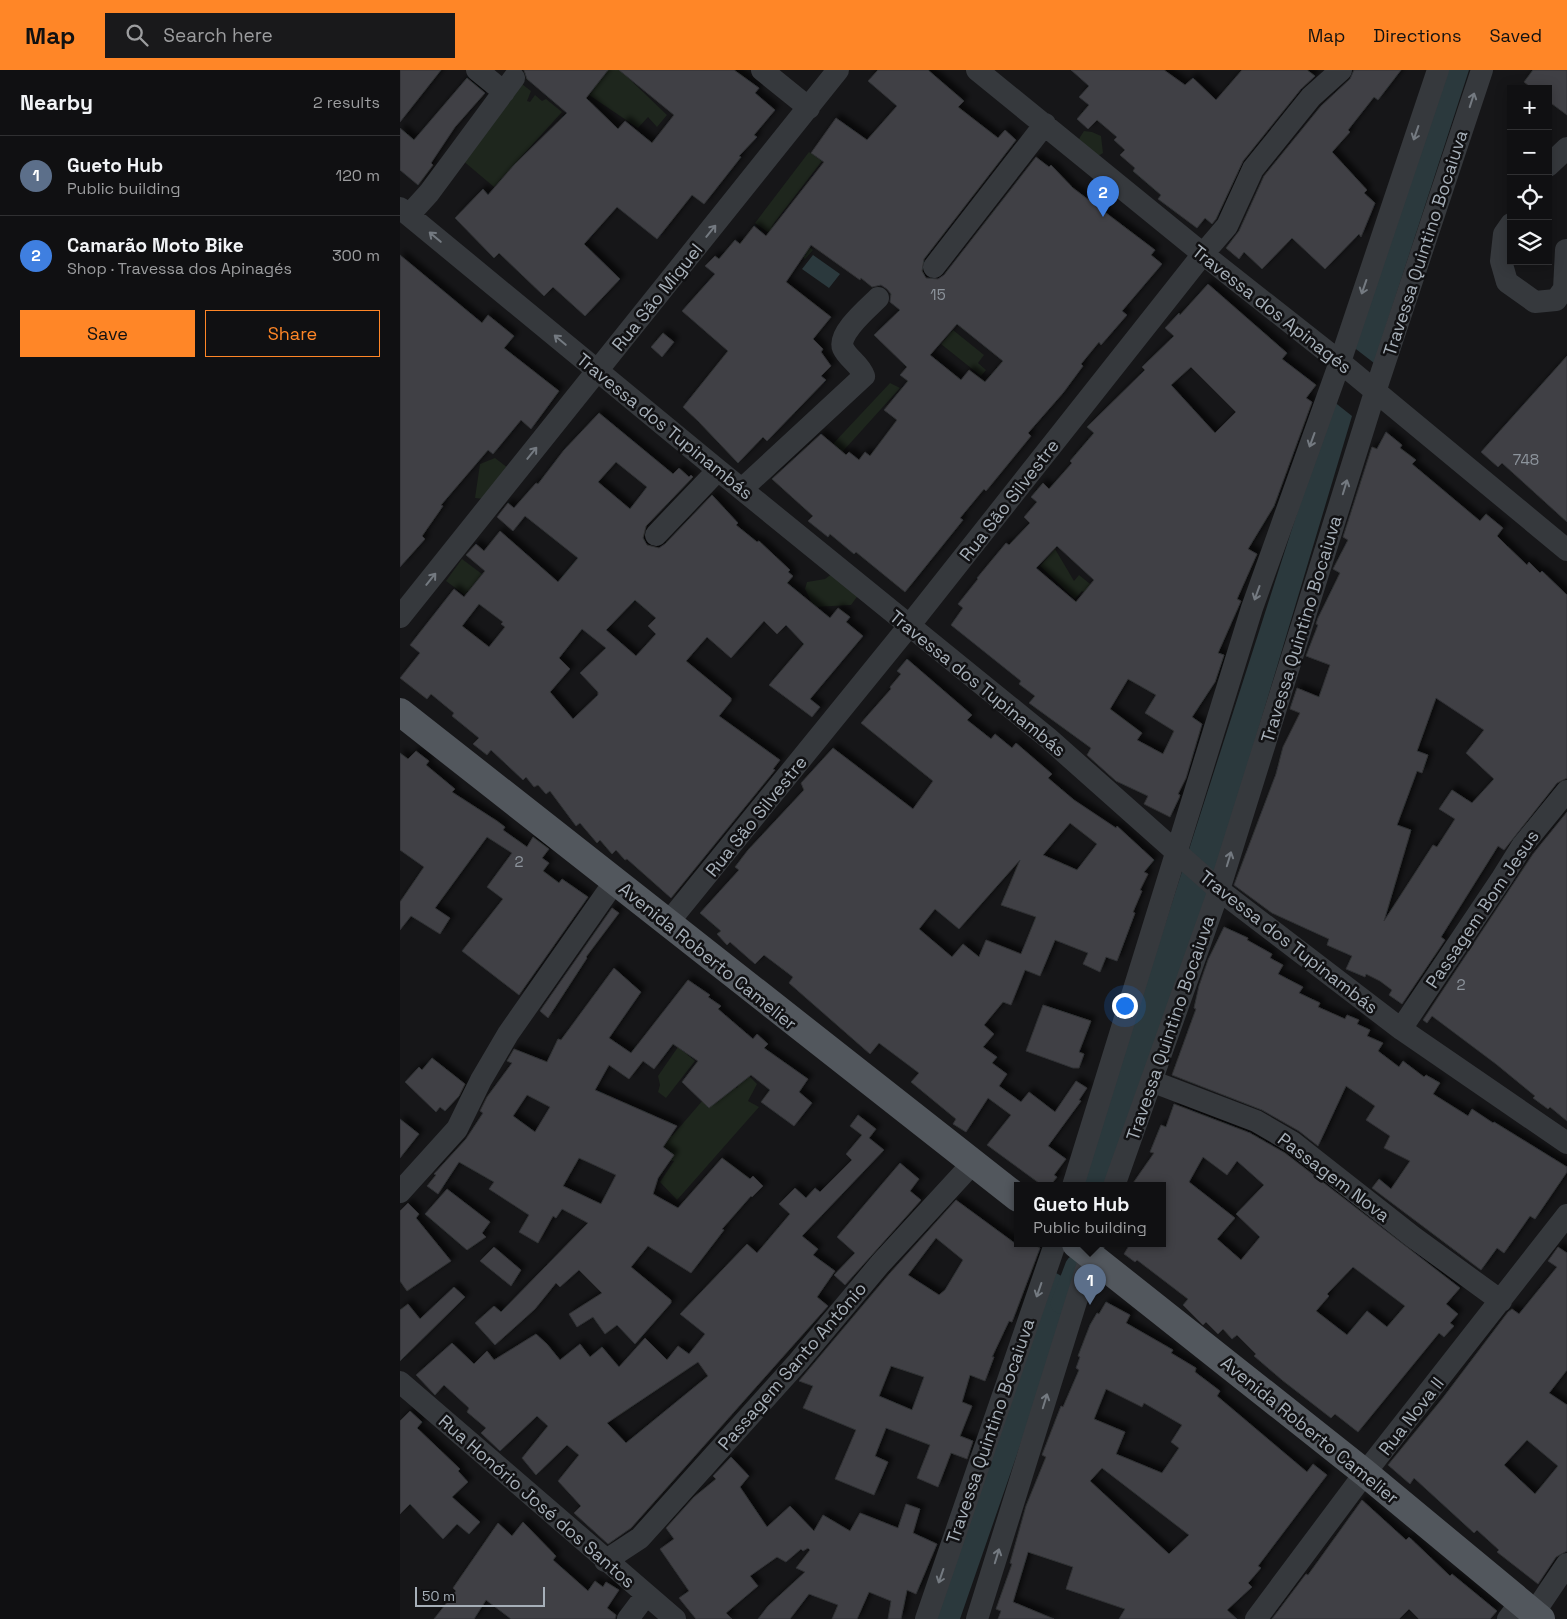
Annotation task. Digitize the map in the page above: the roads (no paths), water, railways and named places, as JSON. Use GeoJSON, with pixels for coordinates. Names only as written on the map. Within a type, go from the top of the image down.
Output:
{"type":"FeatureCollection","features":[{"type":"Feature","properties":{"kind":"main road","name":"Avenida Roberto Camelier"},"geometry":{"type":"LineString","coordinates":[[400,712],[972,1164],[1014,1195]]}},
{"type":"Feature","properties":{"kind":"main road","name":"Avenida Roberto Camelier"},"geometry":{"type":"LineString","coordinates":[[1087,1248],[1365,1473],[1526,1614]]}},
{"type":"Feature","properties":{"kind":"street"},"geometry":{"type":"LineString","coordinates":[[404,212],[428,193],[509,85],[477,70]]}},
{"type":"Feature","properties":{"kind":"street"},"geometry":{"type":"LineString","coordinates":[[762,70],[809,108]]}},
{"type":"Feature","properties":{"kind":"street","name":"Rua São Miguel"},"geometry":{"type":"LineString","coordinates":[[400,618],[838,70]]}},
{"type":"Feature","properties":{"kind":"street","name":"Travessa dos Apinagés"},"geometry":{"type":"LineString","coordinates":[[977,70],[1202,254],[1340,362],[1567,550]]}},
{"type":"Feature","properties":{"kind":"street","name":"Rua São Silvestre"},"geometry":{"type":"LineString","coordinates":[[667,924],[910,626],[1202,254],[1227,226],[1258,162],[1312,97],[1341,70]]}},
{"type":"Feature","properties":{"kind":"street"},"geometry":{"type":"LineString","coordinates":[[1074,1182],[1252,608],[1340,362],[1438,70]]}},
{"type":"Feature","properties":{"kind":"street","name":"Travessa Quintino Bocaiuva"},"geometry":{"type":"LineString","coordinates":[[1115,1182],[1219,890],[1375,392],[1482,70]]}},
{"type":"Feature","properties":{"kind":"street"},"geometry":{"type":"LineString","coordinates":[[934,267],[1045,124]]}},
{"type":"Feature","properties":{"kind":"street"},"geometry":{"type":"LineString","coordinates":[[1552,162],[1567,148]]}},
{"type":"Feature","properties":{"kind":"street","name":"Travessa dos Tupinambás"},"geometry":{"type":"LineString","coordinates":[[404,212],[1048,738],[1219,890],[1401,1029],[1567,1142]]}},
{"type":"Feature","properties":{"kind":"street"},"geometry":{"type":"LineString","coordinates":[[1507,230],[1504,234],[1501,260],[1508,282],[1535,302],[1556,300],[1564,289],[1566,250]]}},
{"type":"Feature","properties":{"kind":"street"},"geometry":{"type":"LineString","coordinates":[[742,489],[864,376],[862,369],[843,348],[843,341],[845,333],[878,298]]}},
{"type":"Feature","properties":{"kind":"street"},"geometry":{"type":"LineString","coordinates":[[656,535],[718,470]]}},
{"type":"Feature","properties":{"kind":"street","name":"Passagem Bom Jesus"},"geometry":{"type":"LineString","coordinates":[[1401,1029],[1522,846],[1567,791]]}},
{"type":"Feature","properties":{"kind":"street"},"geometry":{"type":"LineString","coordinates":[[400,1192],[457,1129],[481,1080],[508,1034],[615,881]]}},
{"type":"Feature","properties":{"kind":"street","name":"Passagem Nova"},"geometry":{"type":"LineString","coordinates":[[1151,1081],[1256,1122],[1292,1142],[1413,1237],[1501,1301]]}},
{"type":"Feature","properties":{"kind":"street","name":"Passagem Santo Antônio"},"geometry":{"type":"LineString","coordinates":[[605,1561],[640,1538],[798,1362],[880,1264],[972,1164]]}},
{"type":"Feature","properties":{"kind":"street","name":"Rua Nova II"},"geometry":{"type":"LineString","coordinates":[[1256,1619],[1365,1473],[1567,1215]]}},
{"type":"Feature","properties":{"kind":"street","name":"Travessa Quintino Bocaiuva"},"geometry":{"type":"LineString","coordinates":[[926,1619],[1054,1247]]}},
{"type":"Feature","properties":{"kind":"street"},"geometry":{"type":"LineString","coordinates":[[977,1619],[1087,1248]]}},
{"type":"Feature","properties":{"kind":"street","name":"Rua Honório José dos Santos"},"geometry":{"type":"LineString","coordinates":[[400,1382],[605,1561],[675,1619]]}},
{"type":"Feature","properties":{"kind":"street"},"geometry":{"type":"LineString","coordinates":[[1526,1614],[1567,1564]]}},
{"type":"Feature","properties":{"kind":"street"},"geometry":{"type":"LineString","coordinates":[[628,1619],[646,1595]]}},
{"type":"Feature","properties":{"kind":"waterway"},"geometry":{"type":"LineString","coordinates":[[1060,1304],[1075,1265]]}},
{"type":"Feature","properties":{"kind":"place","name":"Camarão Moto Bike"},"geometry":{"type":"Point","coordinates":[1103,217]}},
{"type":"Feature","properties":{"kind":"place","name":"Gueto Hub"},"geometry":{"type":"Point","coordinates":[1090,1305]}}]}
